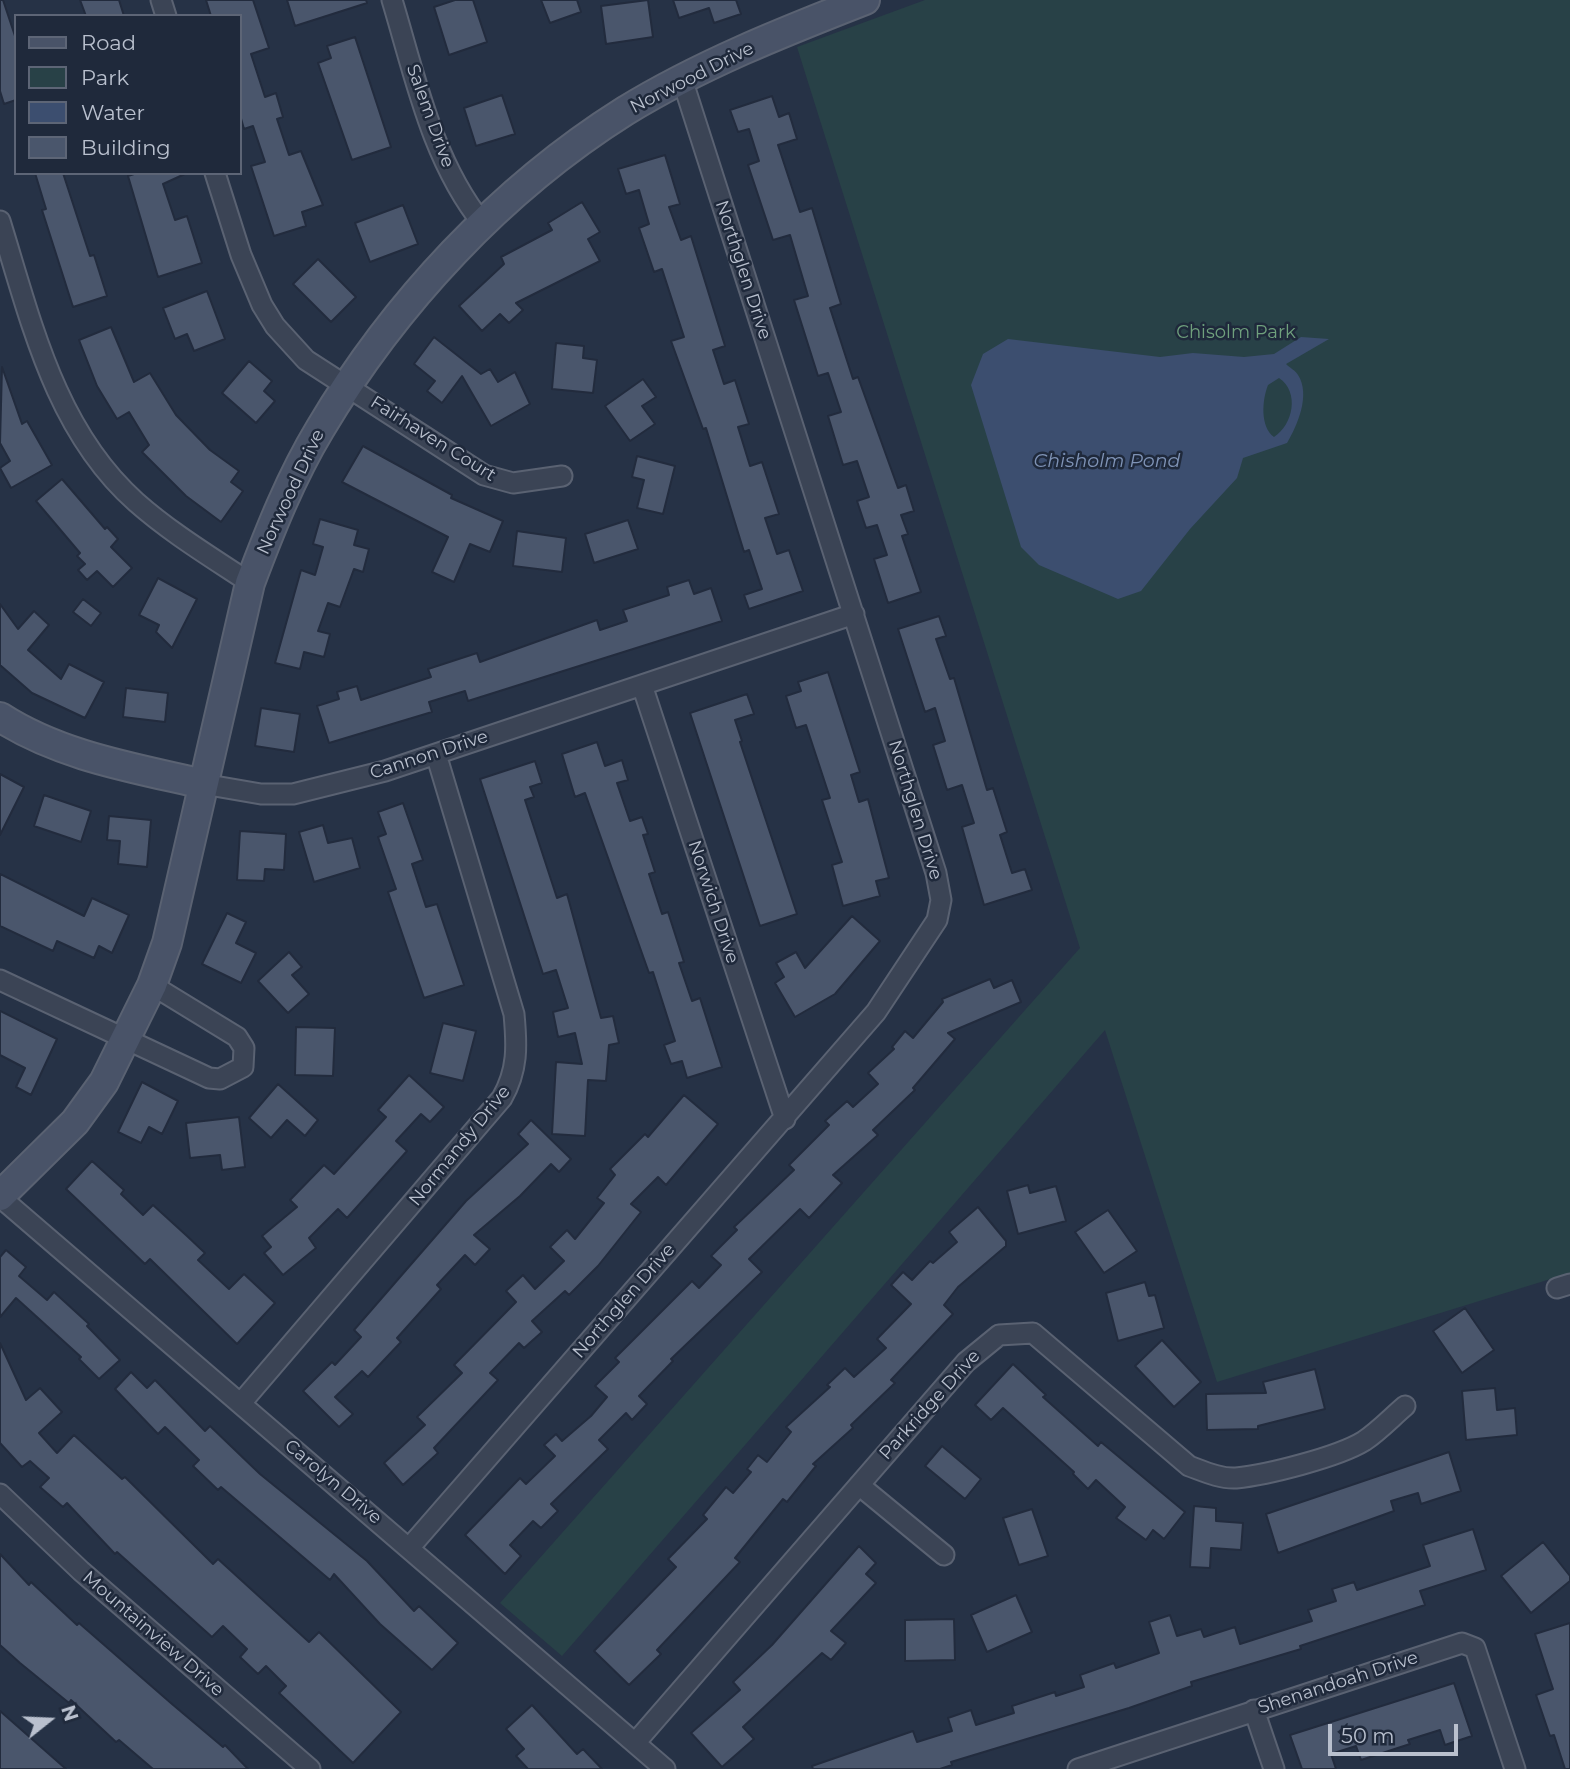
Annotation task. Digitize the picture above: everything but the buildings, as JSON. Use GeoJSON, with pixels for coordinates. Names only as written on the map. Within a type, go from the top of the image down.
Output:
{"type":"FeatureCollection","features":[{"type":"Feature","properties":{"kind":"main road","name":"Norwood Drive"},"geometry":{"type":"LineString","coordinates":[[0,1197],[75,1122],[104,1082],[152,985],[167,943],[250,583],[298,468],[349,387],[399,316],[483,223],[573,147],[625,111],[682,79],[864,0]]}},
{"type":"Feature","properties":{"kind":"main road","name":"Cannon Drive"},"geometry":{"type":"LineString","coordinates":[[0,716],[22,731],[94,758],[203,784]]}},
{"type":"Feature","properties":{"kind":"street","name":"Salem Drive"},"geometry":{"type":"LineString","coordinates":[[392,0],[430,125],[462,198],[483,223]]}},
{"type":"Feature","properties":{"kind":"street","name":"Northglen Drive"},"geometry":{"type":"LineString","coordinates":[[410,1547],[876,1012],[913,961],[937,920],[941,900],[936,873],[682,79]]}},
{"type":"Feature","properties":{"kind":"street","name":"Fairhaven Court"},"geometry":{"type":"LineString","coordinates":[[216,175],[241,255],[262,306],[306,360],[484,475],[502,482],[562,476]]}},
{"type":"Feature","properties":{"kind":"street"},"geometry":{"type":"LineString","coordinates":[[0,221],[43,361],[77,428],[134,500],[169,529],[250,583]]}},
{"type":"Feature","properties":{"kind":"street","name":"Cannon Drive"},"geometry":{"type":"LineString","coordinates":[[203,784],[261,794],[293,794],[385,771],[854,614]]}},
{"type":"Feature","properties":{"kind":"street","name":"Norwich Drive"},"geometry":{"type":"LineString","coordinates":[[642,685],[785,1119]]}},
{"type":"Feature","properties":{"kind":"street","name":"Normandy Drive"},"geometry":{"type":"LineString","coordinates":[[241,1403],[494,1109],[514,1076],[517,1050],[514,1014],[436,754]]}},
{"type":"Feature","properties":{"kind":"street"},"geometry":{"type":"LineString","coordinates":[[0,980],[209,1078],[220,1079],[243,1067],[244,1048],[237,1037],[152,985]]}},
{"type":"Feature","properties":{"kind":"street","name":"Carolyn Drive"},"geometry":{"type":"LineString","coordinates":[[0,1197],[410,1547],[664,1769]]}},
{"type":"Feature","properties":{"kind":"street","name":"Parkridge Drive"},"geometry":{"type":"LineString","coordinates":[[635,1743],[966,1362],[999,1335],[1023,1332],[1041,1338],[1189,1466],[1218,1476],[1241,1477],[1339,1454],[1365,1440],[1405,1406]]}},
{"type":"Feature","properties":{"kind":"street"},"geometry":{"type":"LineString","coordinates":[[859,1485],[944,1555]]}},
{"type":"Feature","properties":{"kind":"street","name":"Mountainview Drive"},"geometry":{"type":"LineString","coordinates":[[0,1494],[81,1572],[310,1769]]}},
{"type":"Feature","properties":{"kind":"street","name":"Shenandoah Drive"},"geometry":{"type":"LineString","coordinates":[[1079,1769],[1462,1643],[1471,1644],[1475,1648],[1516,1769]]}},
{"type":"Feature","properties":{"kind":"street"},"geometry":{"type":"LineString","coordinates":[[1254,1710],[1273,1769]]}},
{"type":"Feature","properties":{"kind":"green space","name":"Chisolm Park"},"geometry":{"type":"Polygon","coordinates":[[[925,0],[1570,0],[1570,1273],[1217,1382],[1105,1030],[562,1656],[500,1603],[1080,948],[797,47],[925,0]]]}},
{"type":"Feature","properties":{"kind":"water","name":"Chisholm Pond"},"geometry":{"type":"Polygon","coordinates":[[[1301,337],[1329,339],[1286,364],[1298,375],[1303,392],[1301,410],[1287,443],[1243,458],[1237,478],[1190,529],[1141,591],[1118,599],[1039,565],[1021,547],[971,385],[983,354],[1008,339],[1160,357],[1193,353],[1244,357],[1274,354],[1301,337]],[[1279,378],[1268,385],[1264,398],[1264,420],[1269,433],[1274,437],[1286,425],[1292,408],[1290,391],[1279,378]]]}}]}
